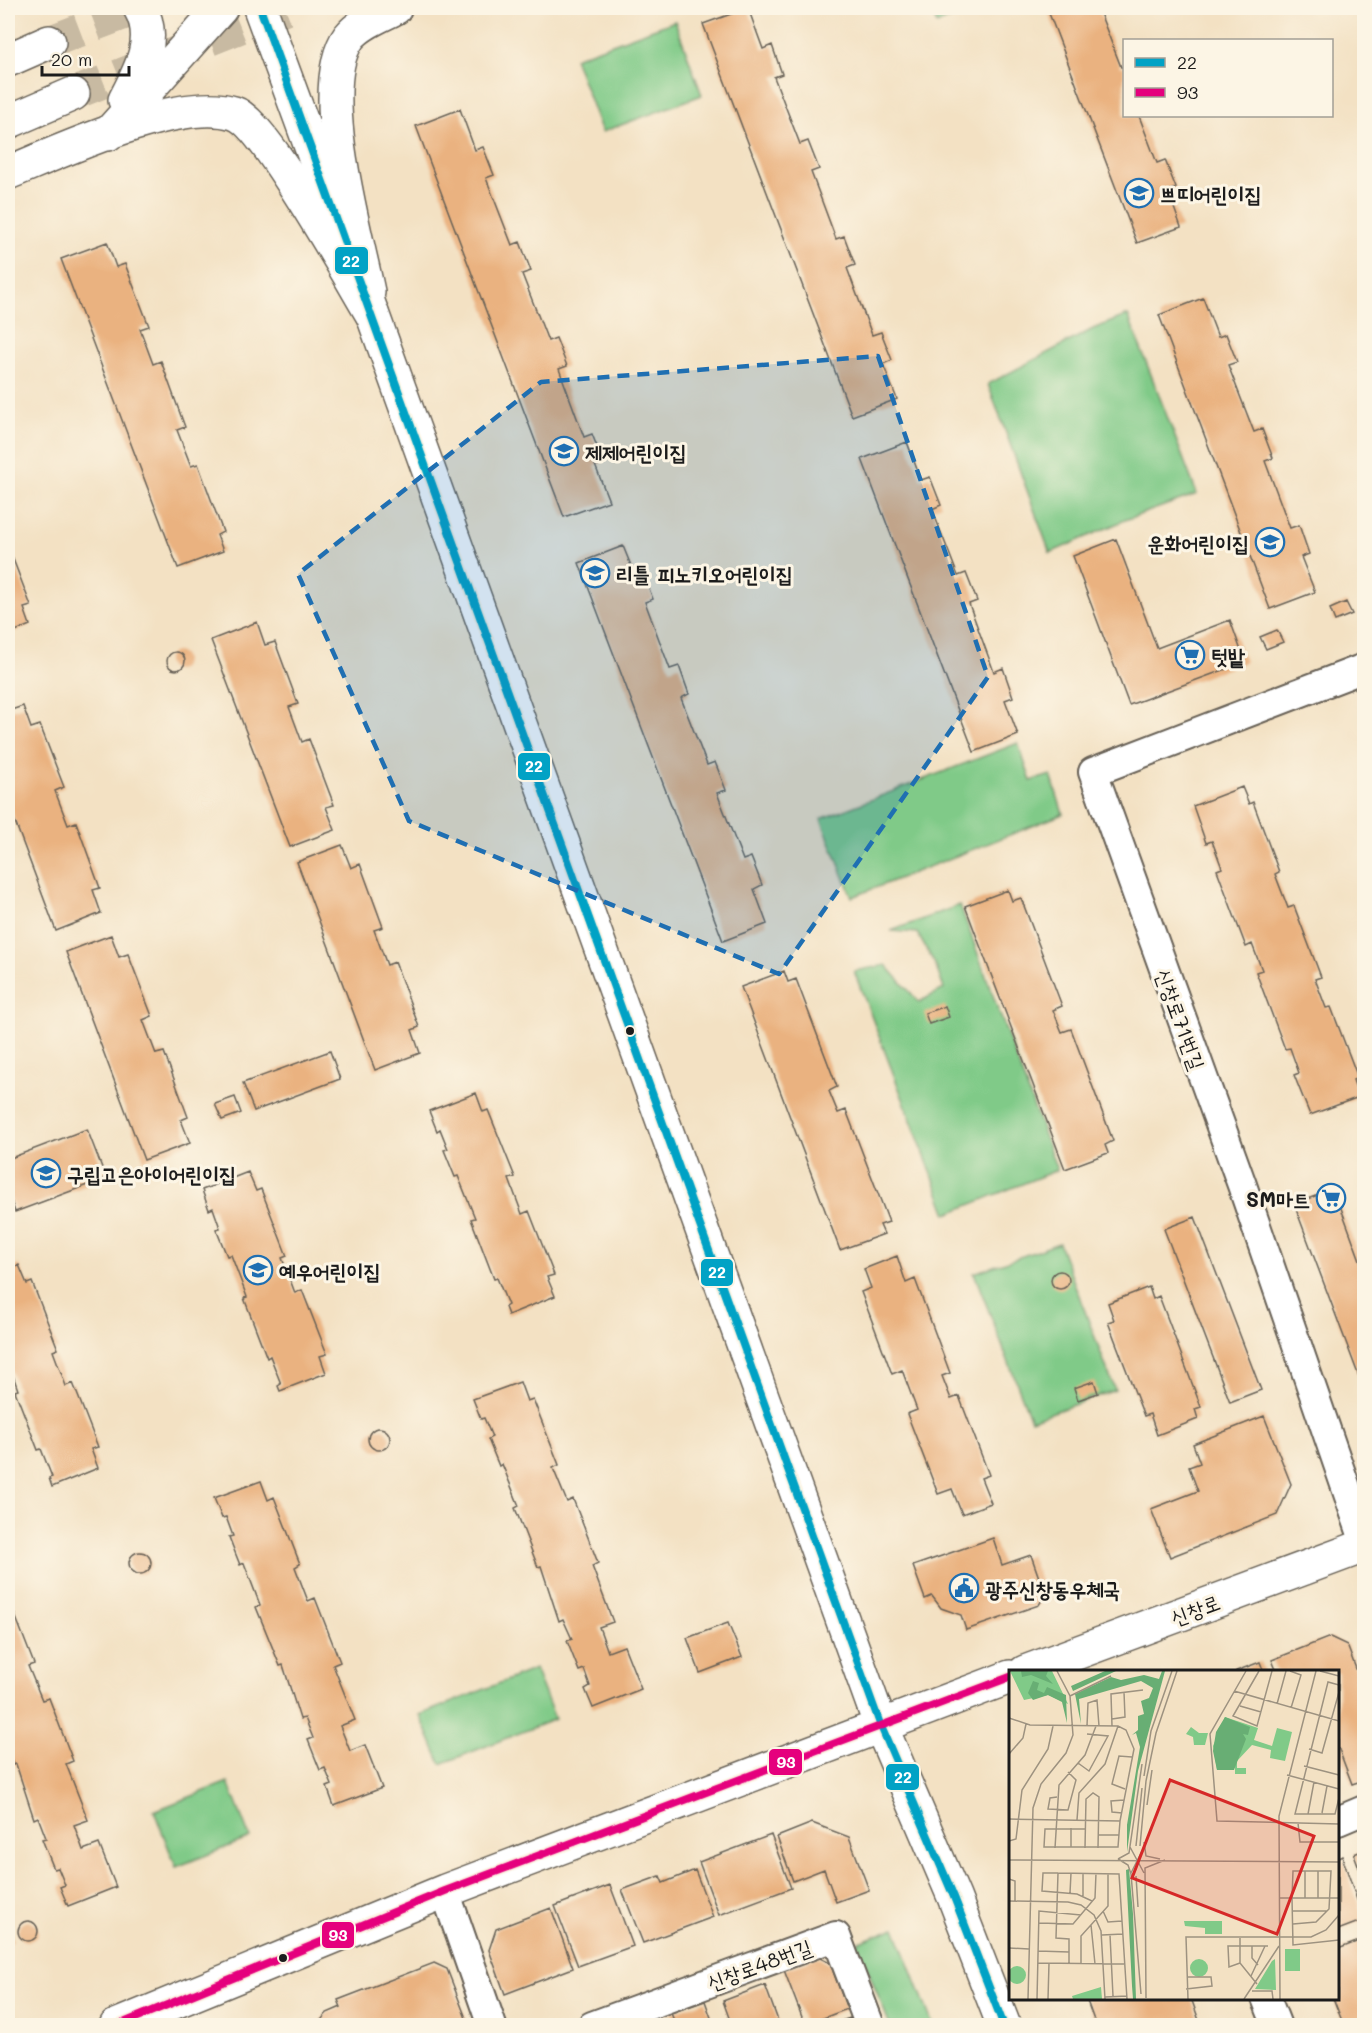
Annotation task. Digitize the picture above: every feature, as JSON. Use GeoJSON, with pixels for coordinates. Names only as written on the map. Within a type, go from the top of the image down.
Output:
{"type":"FeatureCollection","features":[{"type":"Feature","properties":{"kind":"main road"},"geometry":{"type":"LineString","coordinates":[[108,134],[146,54],[149,33],[140,8]]}},
{"type":"Feature","properties":{"kind":"main road"},"geometry":{"type":"LineString","coordinates":[[108,134],[221,8]]}},
{"type":"Feature","properties":{"kind":"main road"},"geometry":{"type":"LineString","coordinates":[[260,8],[880,1724],[954,1897],[1004,2025]]}},
{"type":"Feature","properties":{"kind":"main road"},"geometry":{"type":"LineString","coordinates":[[372,314],[337,141],[334,84],[337,60],[355,30],[395,8]]}},
{"type":"Feature","properties":{"kind":"main road"},"geometry":{"type":"LineString","coordinates":[[8,60],[49,42]]}},
{"type":"Feature","properties":{"kind":"main road"},"geometry":{"type":"LineString","coordinates":[[8,122],[73,94]]}},
{"type":"Feature","properties":{"kind":"main road"},"geometry":{"type":"LineString","coordinates":[[8,173],[108,134],[185,110],[210,109],[236,113],[253,127],[281,167],[372,314]]}},
{"type":"Feature","properties":{"kind":"main road","name":"신창로"},"geometry":{"type":"LineString","coordinates":[[1028,1670],[1365,1546]]}},
{"type":"Feature","properties":{"kind":"main road"},"geometry":{"type":"LineString","coordinates":[[116,2025],[445,1891],[880,1724],[1009,1678]]}},
{"type":"Feature","properties":{"kind":"street","name":"신창로71번길"},"geometry":{"type":"LineString","coordinates":[[1365,668],[1093,772],[1242,1185],[1365,1540]]}},
{"type":"Feature","properties":{"kind":"street"},"geometry":{"type":"LineString","coordinates":[[1339,1821],[1365,1810]]}},
{"type":"Feature","properties":{"kind":"street"},"geometry":{"type":"LineString","coordinates":[[445,1891],[492,2025]]}},
{"type":"Feature","properties":{"kind":"street","name":"신창로48번길"},"geometry":{"type":"LineString","coordinates":[[592,2025],[836,1936],[870,2025]]}},
{"type":"Feature","properties":{"kind":"street"},"geometry":{"type":"LineString","coordinates":[[1267,2000],[1276,2025]]}},
{"type":"Feature","properties":{"kind":"highlighted area"},"geometry":{"type":"Polygon","coordinates":[[[878,356],[988,677],[779,974],[409,821],[298,574],[541,382],[878,356]]]}},
{"type":"Feature","properties":{"kind":"green space"},"geometry":{"type":"Polygon","coordinates":[[[930,8],[981,8],[937,24],[930,8]]]}},
{"type":"Feature","properties":{"kind":"green space"},"geometry":{"type":"Polygon","coordinates":[[[675,21],[702,95],[602,132],[574,58],[675,21]]]}},
{"type":"Feature","properties":{"kind":"green space"},"geometry":{"type":"Polygon","coordinates":[[[1128,315],[1197,494],[1125,520],[1050,553],[988,384],[1093,329],[1128,315]]]}},
{"type":"Feature","properties":{"kind":"green space"},"geometry":{"type":"Polygon","coordinates":[[[1018,743],[1031,781],[1051,775],[1063,814],[852,897],[821,819],[1018,743]]]}},
{"type":"Feature","properties":{"kind":"green space"},"geometry":{"type":"Polygon","coordinates":[[[960,905],[1057,1170],[947,1214],[854,971],[886,965],[919,1002],[944,989],[935,964],[917,933],[891,931],[960,905]]]}},
{"type":"Feature","properties":{"kind":"green space"},"geometry":{"type":"Polygon","coordinates":[[[1059,1243],[1115,1390],[1031,1420],[974,1273],[1059,1243]]]}},
{"type":"Feature","properties":{"kind":"green space"},"geometry":{"type":"Polygon","coordinates":[[[535,1669],[555,1719],[441,1764],[420,1715],[535,1669]]]}},
{"type":"Feature","properties":{"kind":"green space"},"geometry":{"type":"Polygon","coordinates":[[[228,1782],[250,1838],[176,1867],[154,1811],[228,1782]]]}},
{"type":"Feature","properties":{"kind":"green space"},"geometry":{"type":"Polygon","coordinates":[[[895,1928],[933,2025],[890,2025],[857,1943],[895,1928]]]}},
{"type":"Feature","properties":{"kind":"building"},"geometry":{"type":"Polygon","coordinates":[[[748,8],[763,49],[772,45],[782,74],[774,77],[800,144],[808,141],[819,169],[811,172],[836,239],[844,236],[855,265],[847,268],[872,335],[881,332],[892,360],[883,364],[897,399],[852,416],[703,24],[748,8]]]}},
{"type":"Feature","properties":{"kind":"building"},"geometry":{"type":"Polygon","coordinates":[[[1047,8],[1098,8],[1121,67],[1123,66],[1123,117],[1139,117],[1157,163],[1165,160],[1176,188],[1168,191],[1181,227],[1137,243],[1047,8]]]}},
{"type":"Feature","properties":{"kind":"building"},"geometry":{"type":"Polygon","coordinates":[[[460,109],[475,150],[483,147],[494,175],[486,178],[512,245],[520,242],[531,271],[522,274],[548,341],[556,338],[567,366],[559,369],[584,437],[592,434],[603,462],[595,465],[609,501],[564,517],[416,126],[460,109]]]}},
{"type":"Feature","properties":{"kind":"building"},"geometry":{"type":"Polygon","coordinates":[[[107,242],[116,267],[125,264],[149,326],[140,329],[153,364],[161,361],[185,427],[177,430],[191,466],[198,464],[223,532],[217,535],[223,551],[178,568],[61,259],[107,242]]]}},
{"type":"Feature","properties":{"kind":"building"},"geometry":{"type":"Polygon","coordinates":[[[1203,298],[1218,337],[1226,334],[1237,362],[1228,365],[1254,432],[1262,429],[1273,458],[1265,461],[1290,528],[1299,525],[1309,554],[1301,557],[1315,592],[1270,609],[1159,315],[1203,298]]]}},
{"type":"Feature","properties":{"kind":"building"},"geometry":{"type":"Polygon","coordinates":[[[907,442],[921,480],[930,477],[941,505],[932,509],[958,576],[966,573],[977,601],[969,604],[994,672],[1003,668],[1013,697],[1005,700],[1018,735],[974,752],[862,459],[907,442]]]}},
{"type":"Feature","properties":{"kind":"building"},"geometry":{"type":"Polygon","coordinates":[[[1116,539],[1157,648],[1230,620],[1245,662],[1129,705],[1073,556],[1116,539]]]}},
{"type":"Feature","properties":{"kind":"building"},"geometry":{"type":"Polygon","coordinates":[[[8,546],[31,606],[24,608],[30,625],[8,634],[8,546]]]}},
{"type":"Feature","properties":{"kind":"building"},"geometry":{"type":"Polygon","coordinates":[[[623,546],[634,573],[642,570],[653,599],[645,602],[670,669],[679,666],[689,694],[681,698],[707,765],[715,762],[726,790],[717,793],[743,860],[751,857],[762,885],[754,889],[767,924],[723,941],[579,563],[623,546]]]}},
{"type":"Feature","properties":{"kind":"building"},"geometry":{"type":"Polygon","coordinates":[[[1346,602],[1352,614],[1335,621],[1330,609],[1346,602]]]}},
{"type":"Feature","properties":{"kind":"building"},"geometry":{"type":"Polygon","coordinates":[[[257,622],[265,645],[275,642],[298,704],[289,707],[302,742],[309,739],[334,805],[326,807],[335,830],[290,847],[211,640],[257,622]]]}},
{"type":"Feature","properties":{"kind":"building"},"geometry":{"type":"Polygon","coordinates":[[[1277,630],[1283,642],[1266,649],[1260,637],[1277,630]]]}},
{"type":"Feature","properties":{"kind":"building"},"geometry":{"type":"Polygon","coordinates":[[[176,652],[182,655],[185,661],[182,667],[176,670],[170,667],[167,661],[170,655],[176,652]]]}},
{"type":"Feature","properties":{"kind":"building"},"geometry":{"type":"Polygon","coordinates":[[[23,706],[31,728],[40,725],[64,787],[55,791],[68,825],[76,822],[100,888],[93,890],[101,913],[56,931],[8,803],[8,711],[23,706]]]}},
{"type":"Feature","properties":{"kind":"building"},"geometry":{"type":"Polygon","coordinates":[[[1242,787],[1249,804],[1253,802],[1279,872],[1275,874],[1288,908],[1294,906],[1321,977],[1315,979],[1326,1008],[1331,1007],[1358,1078],[1353,1080],[1359,1097],[1310,1115],[1294,1075],[1299,1073],[1290,1048],[1285,1049],[1256,972],[1262,970],[1252,944],[1246,947],[1217,870],[1222,868],[1212,841],[1206,843],[1193,806],[1242,787]]]}},
{"type":"Feature","properties":{"kind":"building"},"geometry":{"type":"Polygon","coordinates":[[[342,845],[351,868],[360,864],[383,927],[374,930],[387,965],[395,962],[419,1027],[412,1030],[420,1053],[375,1070],[297,862],[342,845]]]}},
{"type":"Feature","properties":{"kind":"building"},"geometry":{"type":"Polygon","coordinates":[[[1008,890],[1012,901],[1021,898],[1062,1006],[1053,1010],[1062,1032],[1071,1029],[1113,1141],[1105,1145],[1108,1153],[1065,1169],[965,906],[1008,890]]]}},
{"type":"Feature","properties":{"kind":"building"},"geometry":{"type":"Polygon","coordinates":[[[111,935],[119,957],[128,954],[152,1016],[143,1020],[156,1054],[164,1052],[188,1117],[181,1120],[190,1143],[144,1160],[66,952],[111,935]]]}},
{"type":"Feature","properties":{"kind":"building"},"geometry":{"type":"Polygon","coordinates":[[[784,971],[788,982],[796,979],[837,1087],[829,1091],[838,1113],[846,1110],[889,1222],[880,1225],[884,1234],[840,1250],[741,987],[784,971]]]}},
{"type":"Feature","properties":{"kind":"building"},"geometry":{"type":"Polygon","coordinates":[[[945,1006],[949,1017],[929,1024],[925,1013],[945,1006]]]}},
{"type":"Feature","properties":{"kind":"building"},"geometry":{"type":"Polygon","coordinates":[[[330,1051],[340,1079],[254,1111],[243,1083],[330,1051]]]}},
{"type":"Feature","properties":{"kind":"building"},"geometry":{"type":"Polygon","coordinates":[[[476,1093],[483,1112],[488,1110],[515,1177],[509,1179],[522,1214],[529,1211],[554,1275],[547,1277],[555,1296],[508,1315],[505,1307],[508,1305],[497,1278],[494,1279],[471,1219],[475,1218],[458,1176],[455,1177],[444,1150],[448,1149],[440,1129],[437,1131],[429,1111],[476,1093]]]}},
{"type":"Feature","properties":{"kind":"building"},"geometry":{"type":"Polygon","coordinates":[[[235,1097],[241,1113],[222,1120],[215,1104],[235,1097]]]}},
{"type":"Feature","properties":{"kind":"building"},"geometry":{"type":"Polygon","coordinates":[[[87,1129],[106,1178],[15,1212],[8,1192],[8,1159],[87,1129]]]}},
{"type":"Feature","properties":{"kind":"building"},"geometry":{"type":"Polygon","coordinates":[[[248,1172],[256,1191],[261,1189],[287,1256],[282,1258],[295,1293],[302,1290],[327,1354],[320,1356],[326,1373],[280,1391],[278,1386],[281,1384],[270,1356],[267,1358],[244,1298],[247,1297],[231,1255],[227,1256],[216,1229],[220,1228],[213,1208],[209,1210],[202,1190],[248,1172]]]}},
{"type":"Feature","properties":{"kind":"building"},"geometry":{"type":"Polygon","coordinates":[[[1334,1189],[1364,1271],[1364,1390],[1294,1204],[1334,1189]]]}},
{"type":"Feature","properties":{"kind":"building"},"geometry":{"type":"Polygon","coordinates":[[[1195,1217],[1261,1390],[1230,1402],[1164,1229],[1195,1217]]]}},
{"type":"Feature","properties":{"kind":"building"},"geometry":{"type":"Polygon","coordinates":[[[897,1256],[906,1283],[915,1279],[950,1373],[942,1376],[951,1399],[959,1396],[989,1475],[981,1478],[991,1503],[962,1514],[952,1489],[938,1494],[907,1414],[917,1410],[902,1370],[892,1374],[861,1292],[871,1288],[864,1269],[897,1256]]]}},
{"type":"Feature","properties":{"kind":"building"},"geometry":{"type":"Polygon","coordinates":[[[19,1265],[27,1284],[32,1282],[58,1349],[53,1351],[66,1386],[73,1383],[98,1447],[91,1449],[98,1468],[52,1487],[49,1478],[52,1477],[41,1449],[38,1450],[15,1391],[18,1390],[8,1361],[8,1270],[19,1265]]]}},
{"type":"Feature","properties":{"kind":"building"},"geometry":{"type":"Polygon","coordinates":[[[1060,1271],[1066,1274],[1069,1280],[1066,1286],[1060,1289],[1054,1286],[1051,1280],[1054,1274],[1060,1271]]]}},
{"type":"Feature","properties":{"kind":"building"},"geometry":{"type":"Polygon","coordinates":[[[1149,1287],[1153,1299],[1159,1296],[1201,1407],[1195,1409],[1198,1419],[1157,1435],[1150,1414],[1144,1416],[1108,1322],[1114,1320],[1108,1303],[1149,1287]]]}},
{"type":"Feature","properties":{"kind":"building"},"geometry":{"type":"Polygon","coordinates":[[[1094,1381],[1098,1393],[1078,1400],[1074,1388],[1094,1381]]]}},
{"type":"Feature","properties":{"kind":"building"},"geometry":{"type":"Polygon","coordinates":[[[520,1382],[527,1401],[533,1399],[559,1465],[553,1468],[567,1502],[573,1499],[598,1563],[592,1566],[613,1622],[599,1627],[608,1652],[624,1646],[641,1689],[593,1708],[585,1689],[590,1686],[584,1669],[579,1671],[567,1641],[572,1639],[563,1619],[559,1621],[541,1566],[538,1567],[515,1508],[519,1506],[502,1464],[499,1466],[488,1439],[492,1437],[484,1418],[481,1419],[473,1399],[520,1382]]]}},
{"type":"Feature","properties":{"kind":"building"},"geometry":{"type":"Polygon","coordinates":[[[1264,1416],[1291,1484],[1277,1515],[1170,1557],[1151,1509],[1198,1491],[1189,1467],[1200,1463],[1193,1444],[1264,1416]]]}},
{"type":"Feature","properties":{"kind":"building"},"geometry":{"type":"Polygon","coordinates":[[[379,1428],[387,1431],[390,1439],[387,1447],[379,1450],[371,1447],[368,1439],[371,1431],[379,1428]]]}},
{"type":"Feature","properties":{"kind":"building"},"geometry":{"type":"Polygon","coordinates":[[[261,1481],[268,1500],[274,1497],[300,1564],[295,1567],[308,1601],[315,1598],[340,1662],[333,1665],[355,1720],[340,1726],[350,1751],[365,1745],[382,1788],[334,1806],[327,1787],[332,1785],[325,1768],[320,1770],[308,1740],[313,1738],[305,1718],[300,1719],[283,1665],[280,1666],[256,1607],[260,1605],[244,1563],[240,1565],[229,1537],[233,1536],[226,1517],[222,1518],[214,1498],[261,1481]]]}},
{"type":"Feature","properties":{"kind":"building"},"geometry":{"type":"Polygon","coordinates":[[[993,1538],[1002,1565],[1031,1555],[1045,1595],[1039,1605],[966,1630],[961,1615],[941,1608],[932,1596],[925,1599],[913,1566],[993,1538]]]}},
{"type":"Feature","properties":{"kind":"building"},"geometry":{"type":"Polygon","coordinates":[[[136,1552],[144,1552],[151,1559],[151,1567],[144,1574],[136,1574],[129,1567],[129,1559],[136,1552]]]}},
{"type":"Feature","properties":{"kind":"building"},"geometry":{"type":"Polygon","coordinates":[[[8,1597],[34,1664],[28,1666],[42,1700],[49,1698],[73,1761],[66,1764],[88,1820],[74,1825],[83,1850],[99,1844],[116,1887],[68,1906],[60,1887],[65,1885],[58,1868],[54,1869],[42,1839],[46,1838],[38,1817],[34,1819],[16,1764],[13,1765],[8,1751],[8,1597]]]}},
{"type":"Feature","properties":{"kind":"building"},"geometry":{"type":"Polygon","coordinates":[[[728,1623],[742,1657],[700,1673],[687,1638],[728,1623]]]}},
{"type":"Feature","properties":{"kind":"building"},"geometry":{"type":"Polygon","coordinates":[[[1330,1637],[1347,1645],[1364,1690],[1364,1780],[1352,1784],[1339,1750],[1339,1670],[1276,1670],[1272,1660],[1330,1637]]]}},
{"type":"Feature","properties":{"kind":"building"},"geometry":{"type":"Polygon","coordinates":[[[1260,1662],[1263,1670],[1239,1670],[1260,1662]]]}},
{"type":"Feature","properties":{"kind":"building"},"geometry":{"type":"Polygon","coordinates":[[[812,1823],[849,1837],[869,1890],[836,1902],[824,1869],[793,1881],[777,1837],[812,1823]]]}},
{"type":"Feature","properties":{"kind":"building"},"geometry":{"type":"Polygon","coordinates":[[[771,1835],[791,1888],[719,1915],[699,1862],[771,1835]]]}},
{"type":"Feature","properties":{"kind":"building"},"geometry":{"type":"Polygon","coordinates":[[[1364,1850],[1364,1881],[1354,1854],[1364,1850]]]}},
{"type":"Feature","properties":{"kind":"building"},"geometry":{"type":"Polygon","coordinates":[[[1342,1856],[1364,1920],[1339,1930],[1339,1858],[1342,1856]]]}},
{"type":"Feature","properties":{"kind":"building"},"geometry":{"type":"Polygon","coordinates":[[[695,1870],[713,1917],[643,1943],[622,1890],[660,1876],[663,1883],[695,1870]]]}},
{"type":"Feature","properties":{"kind":"building"},"geometry":{"type":"Polygon","coordinates":[[[610,1885],[633,1946],[578,1966],[555,1906],[610,1885]]]}},
{"type":"Feature","properties":{"kind":"building"},"geometry":{"type":"Polygon","coordinates":[[[551,1908],[573,1968],[505,1994],[489,1950],[496,1929],[551,1908]]]}},
{"type":"Feature","properties":{"kind":"building"},"geometry":{"type":"Polygon","coordinates":[[[28,1921],[35,1924],[38,1931],[35,1938],[28,1941],[21,1938],[18,1931],[21,1924],[28,1921]]]}},
{"type":"Feature","properties":{"kind":"building"},"geometry":{"type":"Polygon","coordinates":[[[8,1926],[13,1941],[8,1943],[8,1926]]]}},
{"type":"Feature","properties":{"kind":"building"},"geometry":{"type":"Polygon","coordinates":[[[1364,1939],[1364,2025],[1344,2026],[1334,2000],[1339,2000],[1339,1949],[1364,1939]]]}},
{"type":"Feature","properties":{"kind":"building"},"geometry":{"type":"Polygon","coordinates":[[[818,1957],[830,1963],[847,2009],[805,2025],[784,1970],[818,1957]]]}},
{"type":"Feature","properties":{"kind":"building"},"geometry":{"type":"Polygon","coordinates":[[[434,1963],[447,1969],[469,2026],[316,2026],[327,2013],[341,2007],[338,2000],[434,1963]]]}},
{"type":"Feature","properties":{"kind":"building"},"geometry":{"type":"Polygon","coordinates":[[[765,1985],[780,2026],[732,2026],[723,2001],[765,1985]]]}},
{"type":"Feature","properties":{"kind":"building"},"geometry":{"type":"Polygon","coordinates":[[[1087,2000],[1192,2000],[1201,2026],[1096,2026],[1087,2000]]]}},
{"type":"Feature","properties":{"kind":"building"},"geometry":{"type":"Polygon","coordinates":[[[705,2001],[714,2026],[676,2026],[671,2013],[705,2001]]]}},
{"type":"Feature","properties":{"kind":"building"},"geometry":{"type":"Polygon","coordinates":[[[850,2018],[852,2026],[829,2026],[829,2025],[850,2018]]]}},
{"type":"Feature","properties":{"kind":"tunnel"},"geometry":{"type":"LineString","coordinates":[[49,42],[138,8]]}},
{"type":"Feature","properties":{"kind":"tunnel"},"geometry":{"type":"LineString","coordinates":[[73,94],[288,8]]}},
{"type":"Feature","properties":{"kind":"transit line","name":"22"},"geometry":{"type":"LineString","coordinates":[[260,8],[880,1724],[954,1897],[1004,2026]]}},
{"type":"Feature","properties":{"kind":"transit line","name":"93"},"geometry":{"type":"LineString","coordinates":[[116,2026],[445,1891],[1009,1677]]}},
{"type":"Feature","properties":{"kind":"place","name":"쁘띠어린이집"},"geometry":{"type":"Point","coordinates":[1139,193]}},
{"type":"Feature","properties":{"kind":"place","name":"제제어린이집"},"geometry":{"type":"Point","coordinates":[564,451]}},
{"type":"Feature","properties":{"kind":"place","name":"운화어린이집"},"geometry":{"type":"Point","coordinates":[1270,542]}},
{"type":"Feature","properties":{"kind":"place","name":"리틀 피노키오어린이집"},"geometry":{"type":"Point","coordinates":[595,573]}},
{"type":"Feature","properties":{"kind":"place","name":"텃밭"},"geometry":{"type":"Point","coordinates":[1190,655]}},
{"type":"Feature","properties":{"kind":"place","name":"구립고은아이어린이집"},"geometry":{"type":"Point","coordinates":[46,1173]}},
{"type":"Feature","properties":{"kind":"place","name":"SM마트"},"geometry":{"type":"Point","coordinates":[1331,1198]}},
{"type":"Feature","properties":{"kind":"place","name":"예우어린이집"},"geometry":{"type":"Point","coordinates":[258,1270]}},
{"type":"Feature","properties":{"kind":"place","name":"광주신창동우체국"},"geometry":{"type":"Point","coordinates":[964,1588]}}]}
